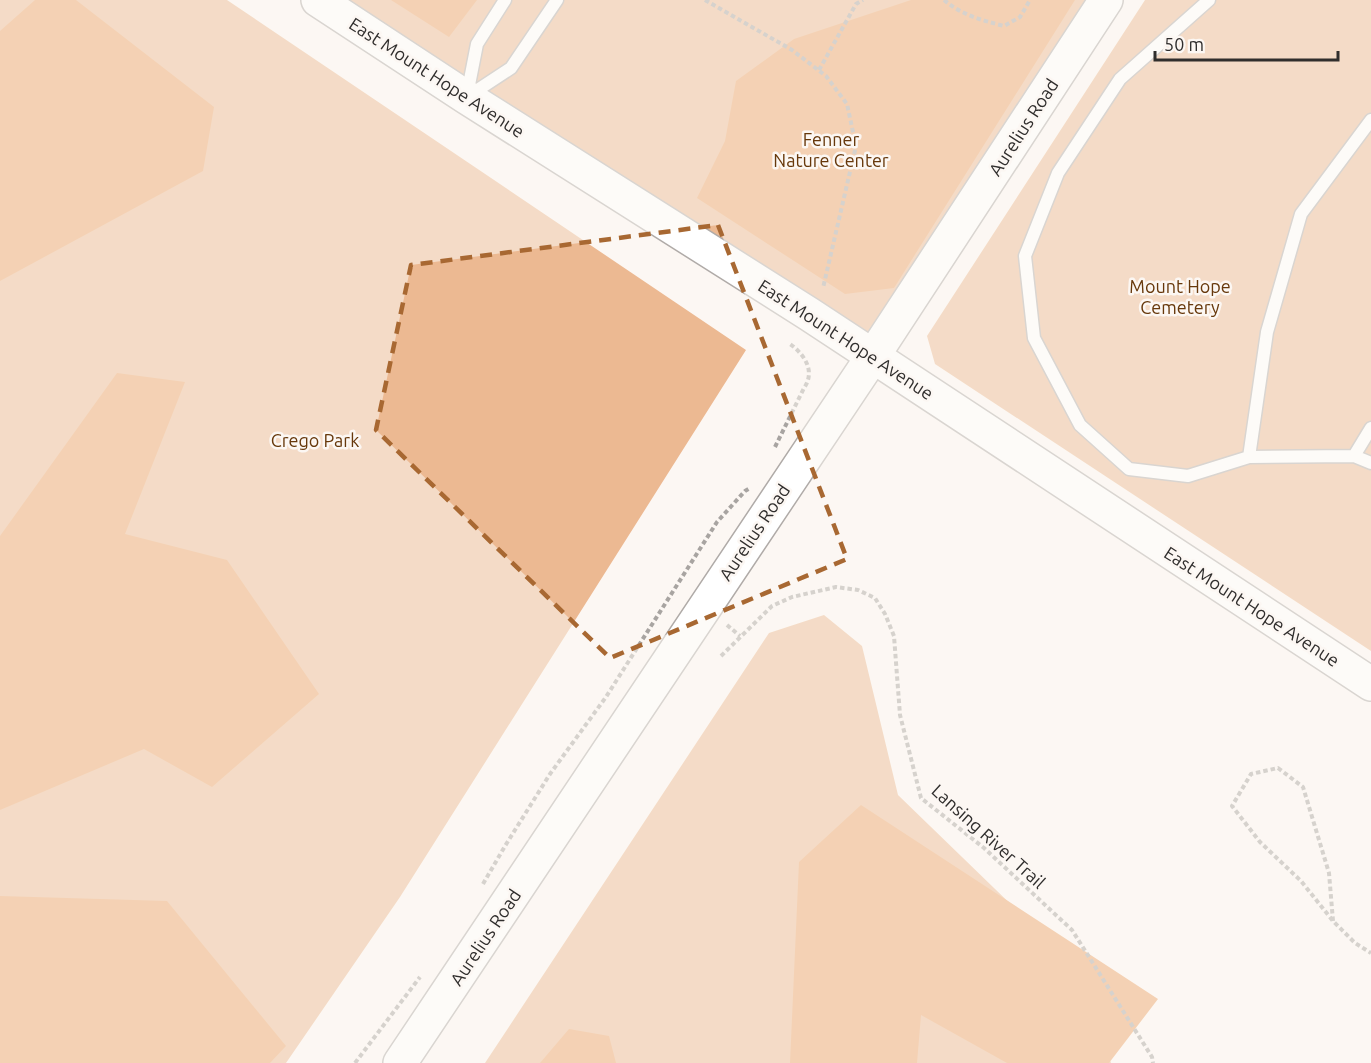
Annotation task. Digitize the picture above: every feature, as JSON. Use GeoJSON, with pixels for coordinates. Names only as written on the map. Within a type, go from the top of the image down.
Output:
{"type":"FeatureCollection","features":[{"type":"Feature","properties":{"kind":"street","name":"East Mount Hope Avenue"},"geometry":{"type":"LineString","coordinates":[[318,0],[466,97],[809,314],[1371,684]]}},
{"type":"Feature","properties":{"kind":"street","name":"Aurelius Road"},"geometry":{"type":"LineString","coordinates":[[400,1063],[873,356],[1106,0]]}},
{"type":"Feature","properties":{"kind":"lane"},"geometry":{"type":"LineString","coordinates":[[466,97],[477,44],[505,0]]}},
{"type":"Feature","properties":{"kind":"lane"},"geometry":{"type":"LineString","coordinates":[[466,97],[511,68],[558,0]]}},
{"type":"Feature","properties":{"kind":"lane"},"geometry":{"type":"LineString","coordinates":[[1209,0],[1119,79],[1058,172],[1025,256],[1034,338],[1080,425],[1129,469],[1188,476],[1249,457],[1354,456],[1371,463]]}},
{"type":"Feature","properties":{"kind":"lane"},"geometry":{"type":"LineString","coordinates":[[1249,457],[1267,332],[1301,214],[1371,120]]}},
{"type":"Feature","properties":{"kind":"lane"},"geometry":{"type":"LineString","coordinates":[[1354,456],[1371,428]]}},
{"type":"Feature","properties":{"kind":"path"},"geometry":{"type":"LineString","coordinates":[[705,0],[792,50],[826,76],[847,105],[856,146],[823,288]]}},
{"type":"Feature","properties":{"kind":"path"},"geometry":{"type":"LineString","coordinates":[[819,70],[856,4],[863,0]]}},
{"type":"Feature","properties":{"kind":"path"},"geometry":{"type":"LineString","coordinates":[[944,0],[975,19],[1004,26],[1020,17],[1030,0]]}},
{"type":"Feature","properties":{"kind":"path"},"geometry":{"type":"LineString","coordinates":[[771,456],[808,382],[809,367],[801,351],[790,344]]}},
{"type":"Feature","properties":{"kind":"path"},"geometry":{"type":"LineString","coordinates":[[482,886],[550,774],[606,697],[717,522],[745,491],[757,485]]}},
{"type":"Feature","properties":{"kind":"path","name":"Lansing River Trail"},"geometry":{"type":"LineString","coordinates":[[721,656],[772,606],[792,597],[836,588],[858,590],[875,598],[894,636],[900,715],[921,798],[984,848],[1072,930],[1152,1057],[1153,1063]]}},
{"type":"Feature","properties":{"kind":"path"},"geometry":{"type":"LineString","coordinates":[[1333,921],[1329,873],[1303,787],[1278,768],[1251,774],[1232,806],[1260,842],[1301,882],[1333,921],[1355,943],[1371,952]]}},
{"type":"Feature","properties":{"kind":"path"},"geometry":{"type":"LineString","coordinates":[[355,1063],[425,970]]}},
{"type":"Feature","properties":{"kind":"highlighted area"},"geometry":{"type":"Polygon","coordinates":[[[718,225],[847,559],[610,658],[376,430],[411,265],[718,225]]]}},
{"type":"Feature","properties":{"kind":"green space","name":"Crego Park"},"geometry":{"type":"Polygon","coordinates":[[[0,0],[227,0],[746,350],[400,897],[286,1063],[0,1063],[0,0]]]}},
{"type":"Feature","properties":{"kind":"green space"},"geometry":{"type":"Polygon","coordinates":[[[35,0],[76,0],[214,107],[203,171],[0,281],[0,31],[35,0]]]}},
{"type":"Feature","properties":{"kind":"green space","name":"Fenner Nature Center"},"geometry":{"type":"Polygon","coordinates":[[[327,0],[1106,0],[873,356],[327,0]]]}},
{"type":"Feature","properties":{"kind":"green space"},"geometry":{"type":"Polygon","coordinates":[[[391,0],[477,0],[449,37],[391,0]]]}},
{"type":"Feature","properties":{"kind":"green space"},"geometry":{"type":"Polygon","coordinates":[[[911,0],[1075,0],[894,288],[845,294],[697,198],[725,141],[736,81],[794,39],[911,0]]]}},
{"type":"Feature","properties":{"kind":"green space","name":"Mount Hope Cemetery"},"geometry":{"type":"Polygon","coordinates":[[[1145,0],[1371,0],[1371,651],[935,364],[927,336],[1145,0]]]}},
{"type":"Feature","properties":{"kind":"green space"},"geometry":{"type":"Polygon","coordinates":[[[117,373],[185,382],[125,534],[227,560],[319,694],[212,787],[144,749],[0,810],[0,536],[117,373]]]}},
{"type":"Feature","properties":{"kind":"green space"},"geometry":{"type":"Polygon","coordinates":[[[824,615],[862,646],[898,795],[1029,922],[1088,1002],[1111,1063],[485,1063],[769,633],[824,615]]]}},
{"type":"Feature","properties":{"kind":"green space"},"geometry":{"type":"Polygon","coordinates":[[[861,805],[1158,999],[1109,1063],[1007,1063],[921,1015],[917,1063],[790,1063],[799,862],[861,805]]]}},
{"type":"Feature","properties":{"kind":"green space"},"geometry":{"type":"Polygon","coordinates":[[[0,896],[167,901],[286,1046],[270,1063],[0,1063],[0,896]]]}},
{"type":"Feature","properties":{"kind":"green space"},"geometry":{"type":"Polygon","coordinates":[[[569,1029],[609,1036],[616,1063],[540,1063],[569,1029]]]}}]}
